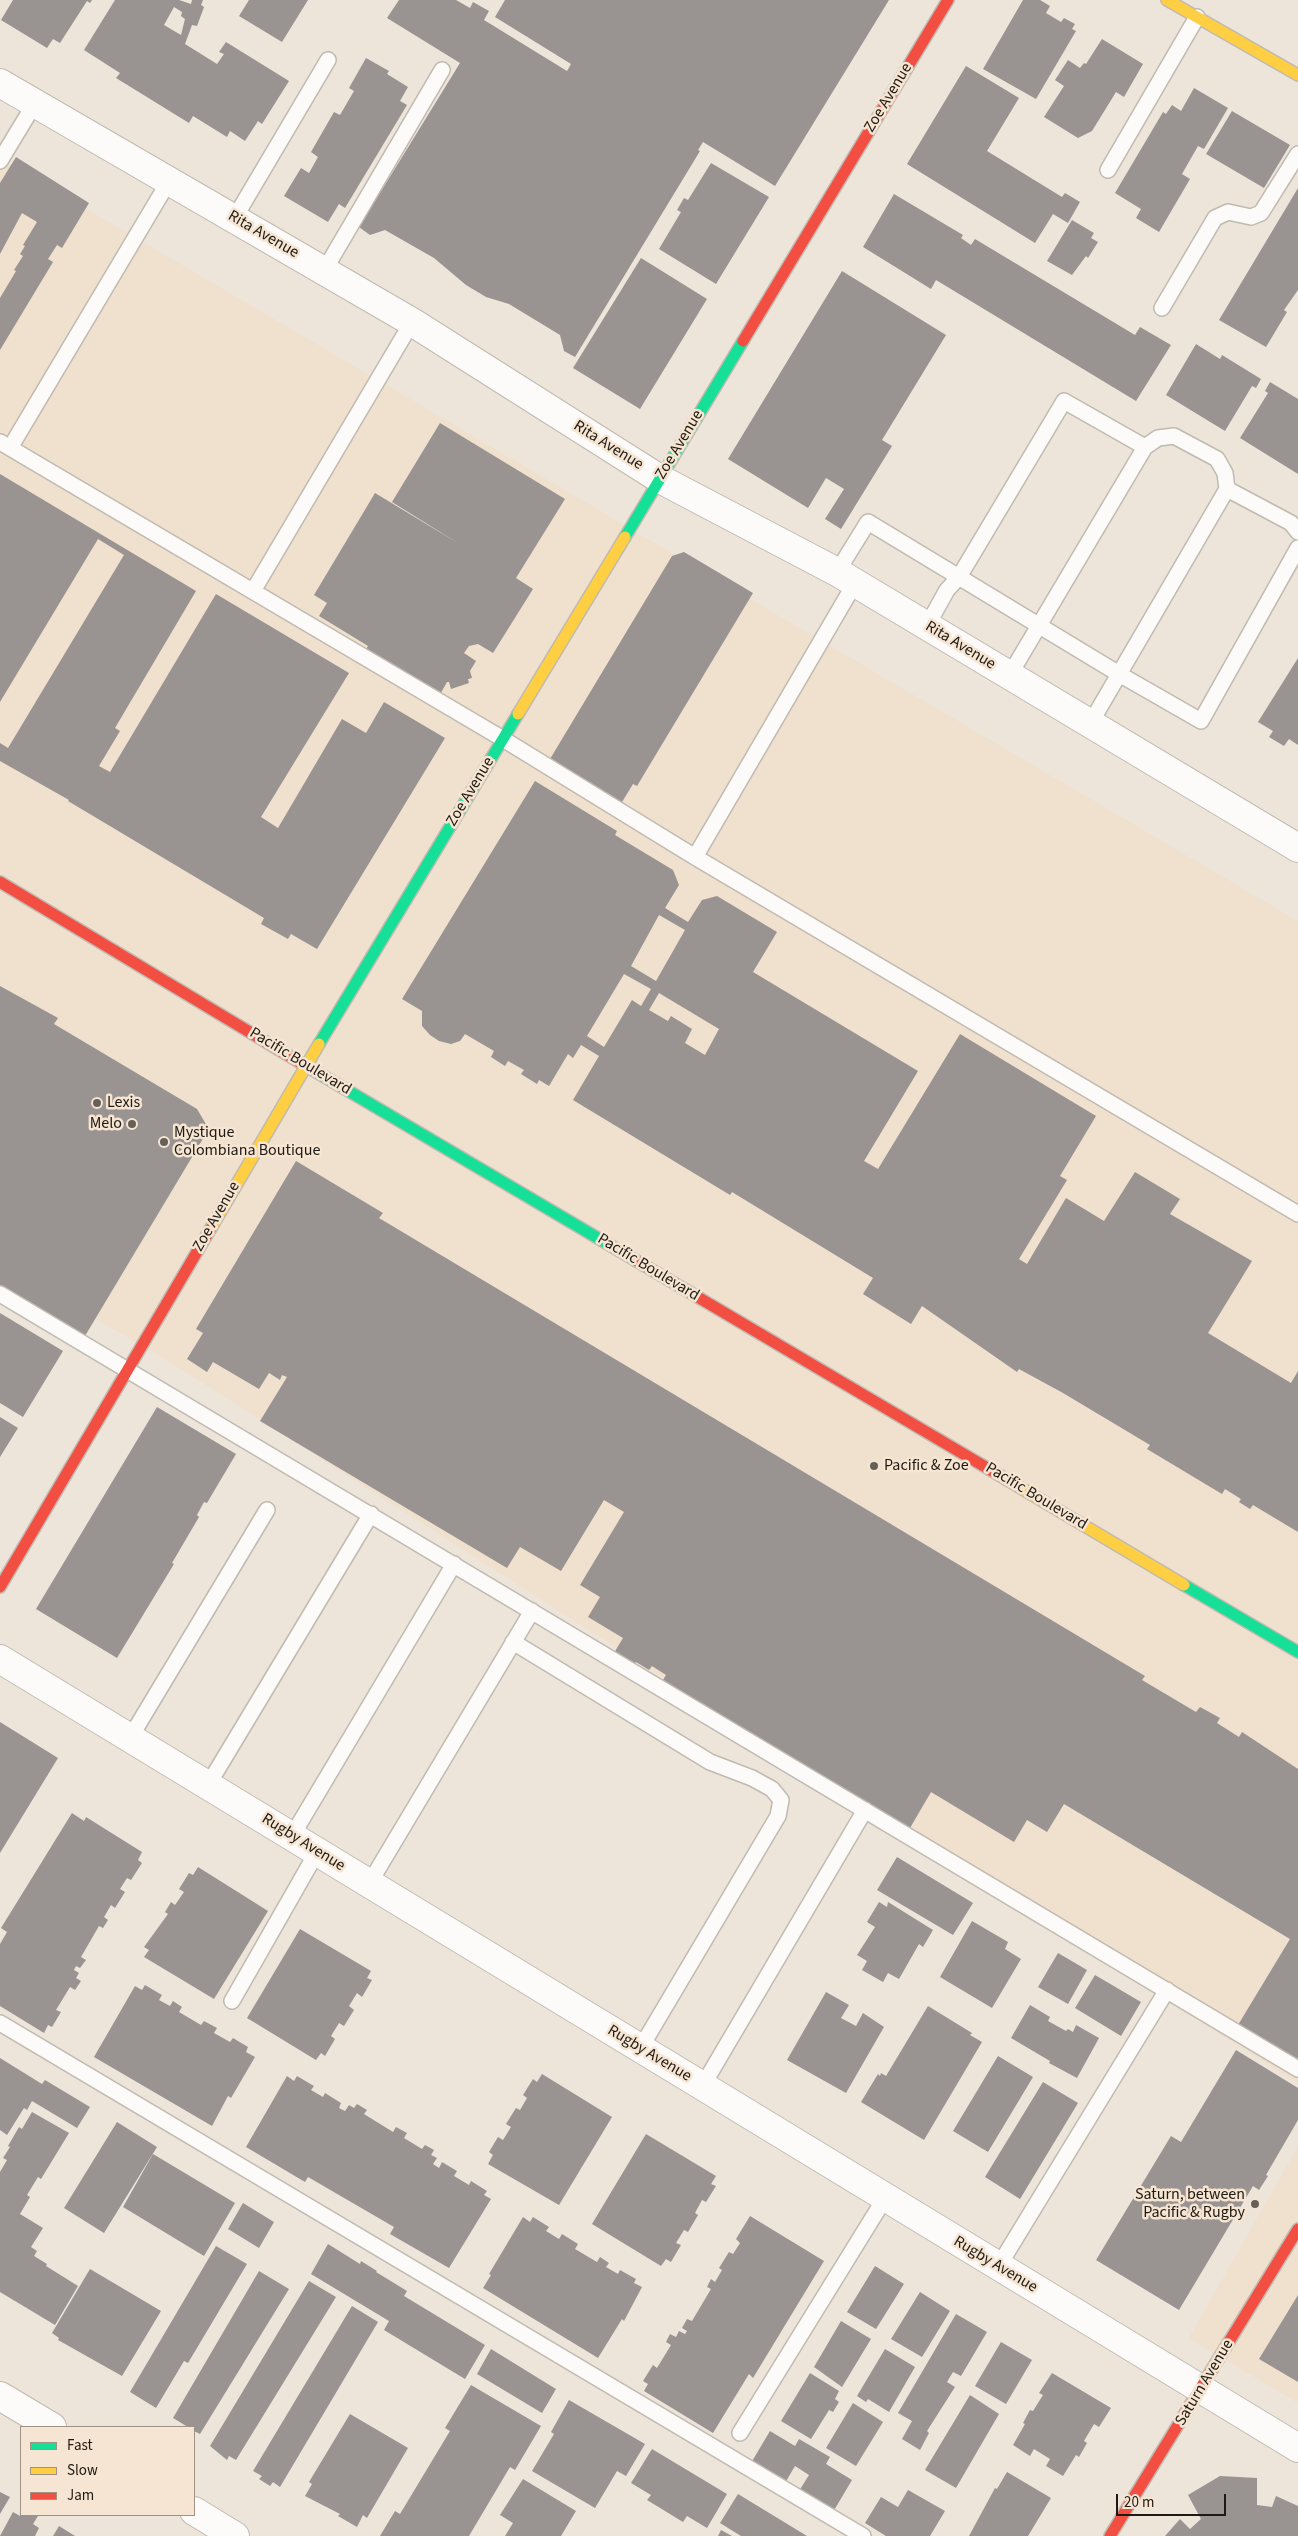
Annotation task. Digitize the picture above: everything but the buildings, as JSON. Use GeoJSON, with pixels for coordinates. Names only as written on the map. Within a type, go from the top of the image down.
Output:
{"type":"FeatureCollection","features":[{"type":"Feature","properties":{"kind":"street","name":"Zoe Avenue"},"geometry":{"type":"LineString","coordinates":[[0,1587],[306,1066],[948,0]]}},
{"type":"Feature","properties":{"kind":"street"},"geometry":{"type":"LineString","coordinates":[[1167,0],[1298,75]]}},
{"type":"Feature","properties":{"kind":"street","name":"Rita Avenue"},"geometry":{"type":"LineString","coordinates":[[0,83],[412,322],[660,479],[846,577],[1298,848]]}},
{"type":"Feature","properties":{"kind":"street","name":"Pacific Boulevard"},"geometry":{"type":"LineString","coordinates":[[0,882],[306,1066],[1298,1652]]}},
{"type":"Feature","properties":{"kind":"street","name":"Rugby Avenue"},"geometry":{"type":"LineString","coordinates":[[0,1659],[1298,2448]]}},
{"type":"Feature","properties":{"kind":"street","name":"Saturn Avenue"},"geometry":{"type":"LineString","coordinates":[[1110,2536],[1298,2229]]}},
{"type":"Feature","properties":{"kind":"street"},"geometry":{"type":"LineString","coordinates":[[0,2396],[50,2426]]}},
{"type":"Feature","properties":{"kind":"street"},"geometry":{"type":"LineString","coordinates":[[195,2512],[235,2536]]}},
{"type":"Feature","properties":{"kind":"lane"},"geometry":{"type":"LineString","coordinates":[[1108,170],[1197,17]]}},
{"type":"Feature","properties":{"kind":"lane"},"geometry":{"type":"LineString","coordinates":[[234,219],[328,60]]}},
{"type":"Feature","properties":{"kind":"lane"},"geometry":{"type":"LineString","coordinates":[[324,271],[442,70]]}},
{"type":"Feature","properties":{"kind":"lane"},"geometry":{"type":"LineString","coordinates":[[0,161],[35,103]]}},
{"type":"Feature","properties":{"kind":"lane"},"geometry":{"type":"LineString","coordinates":[[1162,308],[1215,218],[1228,212],[1251,217],[1261,213],[1298,154]]}},
{"type":"Feature","properties":{"kind":"lane"},"geometry":{"type":"LineString","coordinates":[[169,181],[5,445],[503,739],[695,857],[1298,1214]]}},
{"type":"Feature","properties":{"kind":"lane"},"geometry":{"type":"LineString","coordinates":[[252,591],[412,322]]}},
{"type":"Feature","properties":{"kind":"lane"},"geometry":{"type":"LineString","coordinates":[[927,626],[947,590],[959,577],[1064,401],[1145,447]]}},
{"type":"Feature","properties":{"kind":"lane"},"geometry":{"type":"LineString","coordinates":[[1009,676],[1038,624],[1145,447],[1158,438],[1174,436],[1217,459],[1225,473],[1227,489],[1090,724]]}},
{"type":"Feature","properties":{"kind":"lane"},"geometry":{"type":"LineString","coordinates":[[1227,489],[1291,523],[1298,532]]}},
{"type":"Feature","properties":{"kind":"lane"},"geometry":{"type":"LineString","coordinates":[[695,857],[846,577],[868,522],[1119,674],[1202,720],[1297,551]]}},
{"type":"Feature","properties":{"kind":"lane"},"geometry":{"type":"LineString","coordinates":[[0,1294],[1298,2069]]}},
{"type":"Feature","properties":{"kind":"lane"},"geometry":{"type":"LineString","coordinates":[[130,1738],[267,1510]]}},
{"type":"Feature","properties":{"kind":"lane"},"geometry":{"type":"LineString","coordinates":[[208,1785],[370,1514]]}},
{"type":"Feature","properties":{"kind":"lane"},"geometry":{"type":"LineString","coordinates":[[292,1836],[454,1564]]}},
{"type":"Feature","properties":{"kind":"lane"},"geometry":{"type":"LineString","coordinates":[[369,1884],[532,1611]]}},
{"type":"Feature","properties":{"kind":"lane"},"geometry":{"type":"LineString","coordinates":[[513,1642],[710,1762],[752,1778],[772,1789],[781,1800],[778,1816],[640,2049]]}},
{"type":"Feature","properties":{"kind":"lane"},"geometry":{"type":"LineString","coordinates":[[702,2086],[865,1810]]}},
{"type":"Feature","properties":{"kind":"lane"},"geometry":{"type":"LineString","coordinates":[[232,2001],[317,1852]]}},
{"type":"Feature","properties":{"kind":"lane"},"geometry":{"type":"LineString","coordinates":[[998,2267],[1167,1990]]}},
{"type":"Feature","properties":{"kind":"lane"},"geometry":{"type":"LineString","coordinates":[[0,2023],[863,2536]]}},
{"type":"Feature","properties":{"kind":"lane"},"geometry":{"type":"LineString","coordinates":[[740,2433],[885,2198]]}},
{"type":"Feature","properties":{"kind":"shaded area"},"geometry":{"type":"Polygon","coordinates":[[[0,158],[1298,921],[1298,2084],[173,1364],[0,1263],[0,158]]]}},
{"type":"Feature","properties":{"kind":"shaded area"},"geometry":{"type":"Polygon","coordinates":[[[1298,2146],[1298,2403],[1189,2338],[1298,2146]]]}},
{"type":"Feature","properties":{"kind":"traffic: fast"},"geometry":{"type":"LineString","coordinates":[[625,537],[743,341]]}},
{"type":"Feature","properties":{"kind":"traffic: fast"},"geometry":{"type":"LineString","coordinates":[[319,1044],[518,714]]}},
{"type":"Feature","properties":{"kind":"traffic: fast"},"geometry":{"type":"LineString","coordinates":[[301,1063],[635,1260]]}},
{"type":"Feature","properties":{"kind":"traffic: fast"},"geometry":{"type":"LineString","coordinates":[[1184,1585],[1298,1652]]}},
{"type":"Feature","properties":{"kind":"traffic: slow"},"geometry":{"type":"LineString","coordinates":[[1167,0],[1298,75]]}},
{"type":"Feature","properties":{"kind":"traffic: slow"},"geometry":{"type":"LineString","coordinates":[[518,714],[625,537]]}},
{"type":"Feature","properties":{"kind":"traffic: slow"},"geometry":{"type":"LineString","coordinates":[[211,1228],[319,1044]]}},
{"type":"Feature","properties":{"kind":"traffic: slow"},"geometry":{"type":"LineString","coordinates":[[999,1475],[1184,1585]]}},
{"type":"Feature","properties":{"kind":"traffic: jam"},"geometry":{"type":"LineString","coordinates":[[743,341],[948,0]]}},
{"type":"Feature","properties":{"kind":"traffic: jam"},"geometry":{"type":"LineString","coordinates":[[0,882],[301,1063]]}},
{"type":"Feature","properties":{"kind":"traffic: jam"},"geometry":{"type":"LineString","coordinates":[[0,1587],[211,1228]]}},
{"type":"Feature","properties":{"kind":"traffic: jam"},"geometry":{"type":"LineString","coordinates":[[635,1260],[999,1475]]}},
{"type":"Feature","properties":{"kind":"traffic: jam"},"geometry":{"type":"LineString","coordinates":[[1110,2536],[1298,2229]]}},
{"type":"Feature","properties":{"kind":"place","name":"Lexis"},"geometry":{"type":"Point","coordinates":[97,1103]}},
{"type":"Feature","properties":{"kind":"place","name":"Melo"},"geometry":{"type":"Point","coordinates":[132,1124]}},
{"type":"Feature","properties":{"kind":"place","name":"Mystique Colombiana Boutique"},"geometry":{"type":"Point","coordinates":[164,1142]}},
{"type":"Feature","properties":{"kind":"place","name":"Pacific & Zoe"},"geometry":{"type":"Point","coordinates":[874,1466]}},
{"type":"Feature","properties":{"kind":"place","name":"Saturn, between Pacific & Rugby"},"geometry":{"type":"Point","coordinates":[1255,2204]}}]}
